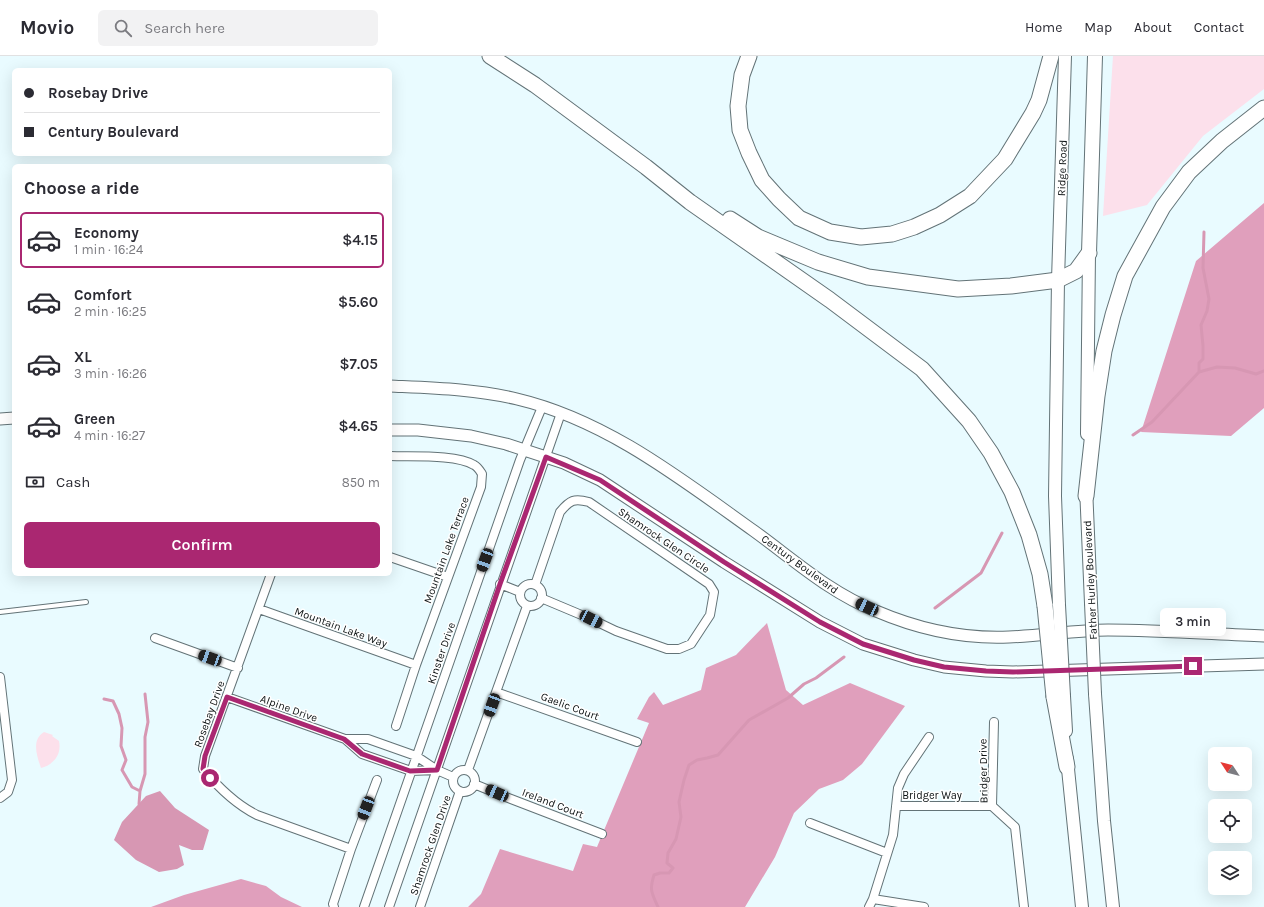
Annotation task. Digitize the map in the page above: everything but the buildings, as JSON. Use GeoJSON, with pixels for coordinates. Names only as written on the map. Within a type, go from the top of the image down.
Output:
{"type":"FeatureCollection","features":[{"type":"Feature","properties":{"kind":"highway"},"geometry":{"type":"LineString","coordinates":[[490,56],[535,85],[646,167],[690,202],[830,300],[922,369],[943,390],[969,421],[991,453],[1012,492],[1029,535],[1052,606],[1059,696],[1067,767]]}},
{"type":"Feature","properties":{"kind":"highway"},"geometry":{"type":"LineString","coordinates":[[749,56],[742,75],[738,106],[740,130],[762,180],[799,218],[830,232],[861,237],[892,234],[914,227],[940,215],[970,196],[1005,159],[1033,112],[1039,100],[1051,56]]}},
{"type":"Feature","properties":{"kind":"highway"},"geometry":{"type":"LineString","coordinates":[[646,167],[758,237],[818,262],[868,277],[958,289],[1011,286],[1058,280],[1076,271],[1089,253],[1095,56]]}},
{"type":"Feature","properties":{"kind":"highway"},"geometry":{"type":"LineString","coordinates":[[1086,496],[1097,396],[1104,351],[1113,315],[1126,276],[1163,207],[1190,172],[1222,141],[1264,108]]}},
{"type":"Feature","properties":{"kind":"main road","name":"Ridge Road"},"geometry":{"type":"LineString","coordinates":[[1058,280],[1065,56]]}},
{"type":"Feature","properties":{"kind":"main road","name":"Father Hurley Boulevard"},"geometry":{"type":"LineString","coordinates":[[1089,253],[1086,496],[1095,694],[1104,821],[1113,907]]}},
{"type":"Feature","properties":{"kind":"main road"},"geometry":{"type":"LineString","coordinates":[[1052,606],[1058,280]]}},
{"type":"Feature","properties":{"kind":"main road"},"geometry":{"type":"LineString","coordinates":[[1067,767],[1082,907]]}},
{"type":"Feature","properties":{"kind":"street","name":"Century Boulevard"},"geometry":{"type":"LineString","coordinates":[[392,386],[446,388],[518,399],[584,422],[624,442],[726,511],[836,591],[875,611],[912,624],[946,632],[999,637],[1106,630],[1264,636]]}},
{"type":"Feature","properties":{"kind":"street","name":"Kinster Drive"},"geometry":{"type":"LineString","coordinates":[[364,907],[410,771],[524,450],[542,407]]}},
{"type":"Feature","properties":{"kind":"street"},"geometry":{"type":"LineString","coordinates":[[389,907],[500,584],[561,413]]}},
{"type":"Feature","properties":{"kind":"street"},"geometry":{"type":"LineString","coordinates":[[0,419],[12,418]]}},
{"type":"Feature","properties":{"kind":"street"},"geometry":{"type":"LineString","coordinates":[[392,430],[418,430],[471,436],[546,457],[600,480],[724,562],[820,622],[863,644],[914,660],[944,667],[1013,672],[1264,664]]}},
{"type":"Feature","properties":{"kind":"street","name":"Mountain Lake Terrace"},"geometry":{"type":"LineString","coordinates":[[392,456],[464,460],[476,466],[482,474],[481,487],[416,666],[396,726]]}},
{"type":"Feature","properties":{"kind":"street","name":"Shamrock Glen Circle"},"geometry":{"type":"LineString","coordinates":[[535,585],[560,512],[568,502],[579,499],[589,502],[697,575],[709,584],[714,592],[710,615],[705,624],[691,644],[679,649],[667,648],[616,631],[585,616],[541,598]]}},
{"type":"Feature","properties":{"kind":"street"},"geometry":{"type":"LineString","coordinates":[[392,558],[448,577]]}},
{"type":"Feature","properties":{"kind":"street","name":"Rosebay Drive"},"geometry":{"type":"LineString","coordinates":[[270,576],[205,756],[203,769],[210,778],[246,809],[257,815],[351,849]]}},
{"type":"Feature","properties":{"kind":"street"},"geometry":{"type":"LineString","coordinates":[[500,584],[520,592]]}},
{"type":"Feature","properties":{"kind":"street"},"geometry":{"type":"LineString","coordinates":[[526,585],[535,585],[541,591],[541,598],[537,604],[527,606],[521,601],[519,596],[520,592],[526,585]]}},
{"type":"Feature","properties":{"kind":"street"},"geometry":{"type":"LineString","coordinates":[[468,770],[527,606]]}},
{"type":"Feature","properties":{"kind":"street","name":"Mountain Lake Way"},"geometry":{"type":"LineString","coordinates":[[259,609],[416,666]]}},
{"type":"Feature","properties":{"kind":"street"},"geometry":{"type":"LineString","coordinates":[[155,638],[238,668]]}},
{"type":"Feature","properties":{"kind":"street"},"geometry":{"type":"LineString","coordinates":[[0,677],[12,780],[8,792],[0,798]]}},
{"type":"Feature","properties":{"kind":"street","name":"Gaelic Court"},"geometry":{"type":"LineString","coordinates":[[496,692],[637,742]]}},
{"type":"Feature","properties":{"kind":"street","name":"Alpine Drive"},"geometry":{"type":"LineString","coordinates":[[227,697],[344,739],[368,739],[416,756],[437,770]]}},
{"type":"Feature","properties":{"kind":"street","name":"Bridger Drive"},"geometry":{"type":"LineString","coordinates":[[994,722],[992,806],[1015,827],[1024,907]]}},
{"type":"Feature","properties":{"kind":"street"},"geometry":{"type":"LineString","coordinates":[[868,907],[873,899],[893,835],[898,788],[904,774],[929,738]]}},
{"type":"Feature","properties":{"kind":"street","name":"Alpine Drive"},"geometry":{"type":"LineString","coordinates":[[344,739],[362,754],[410,771],[437,770]]}},
{"type":"Feature","properties":{"kind":"street"},"geometry":{"type":"LineString","coordinates":[[437,770],[453,777],[460,770],[468,770],[472,772],[474,776],[474,784]]}},
{"type":"Feature","properties":{"kind":"street","name":"Shamrock Glen Drive"},"geometry":{"type":"LineString","coordinates":[[453,777],[454,787],[460,791],[466,792],[471,790],[474,784]]}},
{"type":"Feature","properties":{"kind":"street"},"geometry":{"type":"LineString","coordinates":[[334,907],[333,904],[351,849],[377,780]]}},
{"type":"Feature","properties":{"kind":"street","name":"Ireland Court"},"geometry":{"type":"LineString","coordinates":[[474,784],[602,834]]}},
{"type":"Feature","properties":{"kind":"street","name":"Shamrock Glen Drive"},"geometry":{"type":"LineString","coordinates":[[420,907],[460,791]]}},
{"type":"Feature","properties":{"kind":"street","name":"Bridger Way"},"geometry":{"type":"LineString","coordinates":[[896,806],[992,806]]}},
{"type":"Feature","properties":{"kind":"street"},"geometry":{"type":"LineString","coordinates":[[810,823],[887,853]]}},
{"type":"Feature","properties":{"kind":"street"},"geometry":{"type":"LineString","coordinates":[[873,899],[924,907]]}},
{"type":"Feature","properties":{"kind":"lane"},"geometry":{"type":"LineString","coordinates":[[0,612],[86,602]]}},
{"type":"Feature","properties":{"kind":"shaded area"},"geometry":{"type":"Polygon","coordinates":[[[1113,56],[1264,56],[1264,89],[1203,136],[1147,205],[1103,216],[1113,56]]]}},
{"type":"Feature","properties":{"kind":"shaded area"},"geometry":{"type":"Polygon","coordinates":[[[1264,203],[1264,408],[1231,436],[1141,432],[1196,261],[1264,203]]]}},
{"type":"Feature","properties":{"kind":"shaded area"},"geometry":{"type":"Polygon","coordinates":[[[767,623],[786,690],[803,705],[850,683],[905,706],[862,764],[843,780],[819,789],[794,813],[775,857],[745,907],[468,907],[481,894],[500,849],[573,871],[583,844],[597,847],[649,723],[637,719],[649,697],[654,692],[663,705],[701,690],[706,668],[736,655],[767,623]]]}},
{"type":"Feature","properties":{"kind":"shaded area"},"geometry":{"type":"Polygon","coordinates":[[[44,732],[53,735],[52,736],[59,741],[60,746],[56,759],[45,767],[41,768],[36,744],[37,739],[44,732]]]}},
{"type":"Feature","properties":{"kind":"shaded area"},"geometry":{"type":"Polygon","coordinates":[[[160,791],[175,808],[209,830],[203,850],[192,850],[179,845],[184,865],[177,869],[159,872],[136,860],[114,840],[122,822],[146,796],[160,791]]]}},
{"type":"Feature","properties":{"kind":"shaded area"},"geometry":{"type":"Polygon","coordinates":[[[241,879],[266,886],[281,897],[302,907],[151,907],[184,895],[241,879]]]}},
{"type":"Feature","properties":{"kind":"waterway"},"geometry":{"type":"LineString","coordinates":[[1199,372],[1199,363],[1203,359],[1201,325],[1207,311],[1209,299],[1203,268],[1204,232]]}},
{"type":"Feature","properties":{"kind":"waterway"},"geometry":{"type":"LineString","coordinates":[[1133,435],[1152,422],[1199,372],[1217,367],[1235,368],[1256,374],[1264,371]]}},
{"type":"Feature","properties":{"kind":"waterway"},"geometry":{"type":"LineString","coordinates":[[935,608],[981,573],[1002,533]]}},
{"type":"Feature","properties":{"kind":"waterway"},"geometry":{"type":"LineString","coordinates":[[658,907],[652,892],[652,880],[654,875],[669,873],[673,868],[667,863],[668,853],[676,839],[681,817],[679,802],[689,765],[697,760],[718,755],[749,720],[788,698],[804,684],[816,678],[844,657]]}},
{"type":"Feature","properties":{"kind":"waterway"},"geometry":{"type":"LineString","coordinates":[[139,804],[140,791],[145,774],[145,737],[148,722],[145,694]]}},
{"type":"Feature","properties":{"kind":"waterway"},"geometry":{"type":"LineString","coordinates":[[104,699],[113,701],[119,714],[122,728],[121,746],[126,760],[122,770],[132,787],[140,791]]}},
{"type":"Feature","properties":{"kind":"route"},"geometry":{"type":"LineString","coordinates":[[210,778],[203,769],[205,756],[227,697],[344,739],[362,754],[410,771],[437,770],[500,584],[546,457],[564,463],[600,480],[724,562],[820,622],[863,644],[914,660],[944,667],[986,671],[1013,672],[1193,666]]}}]}
